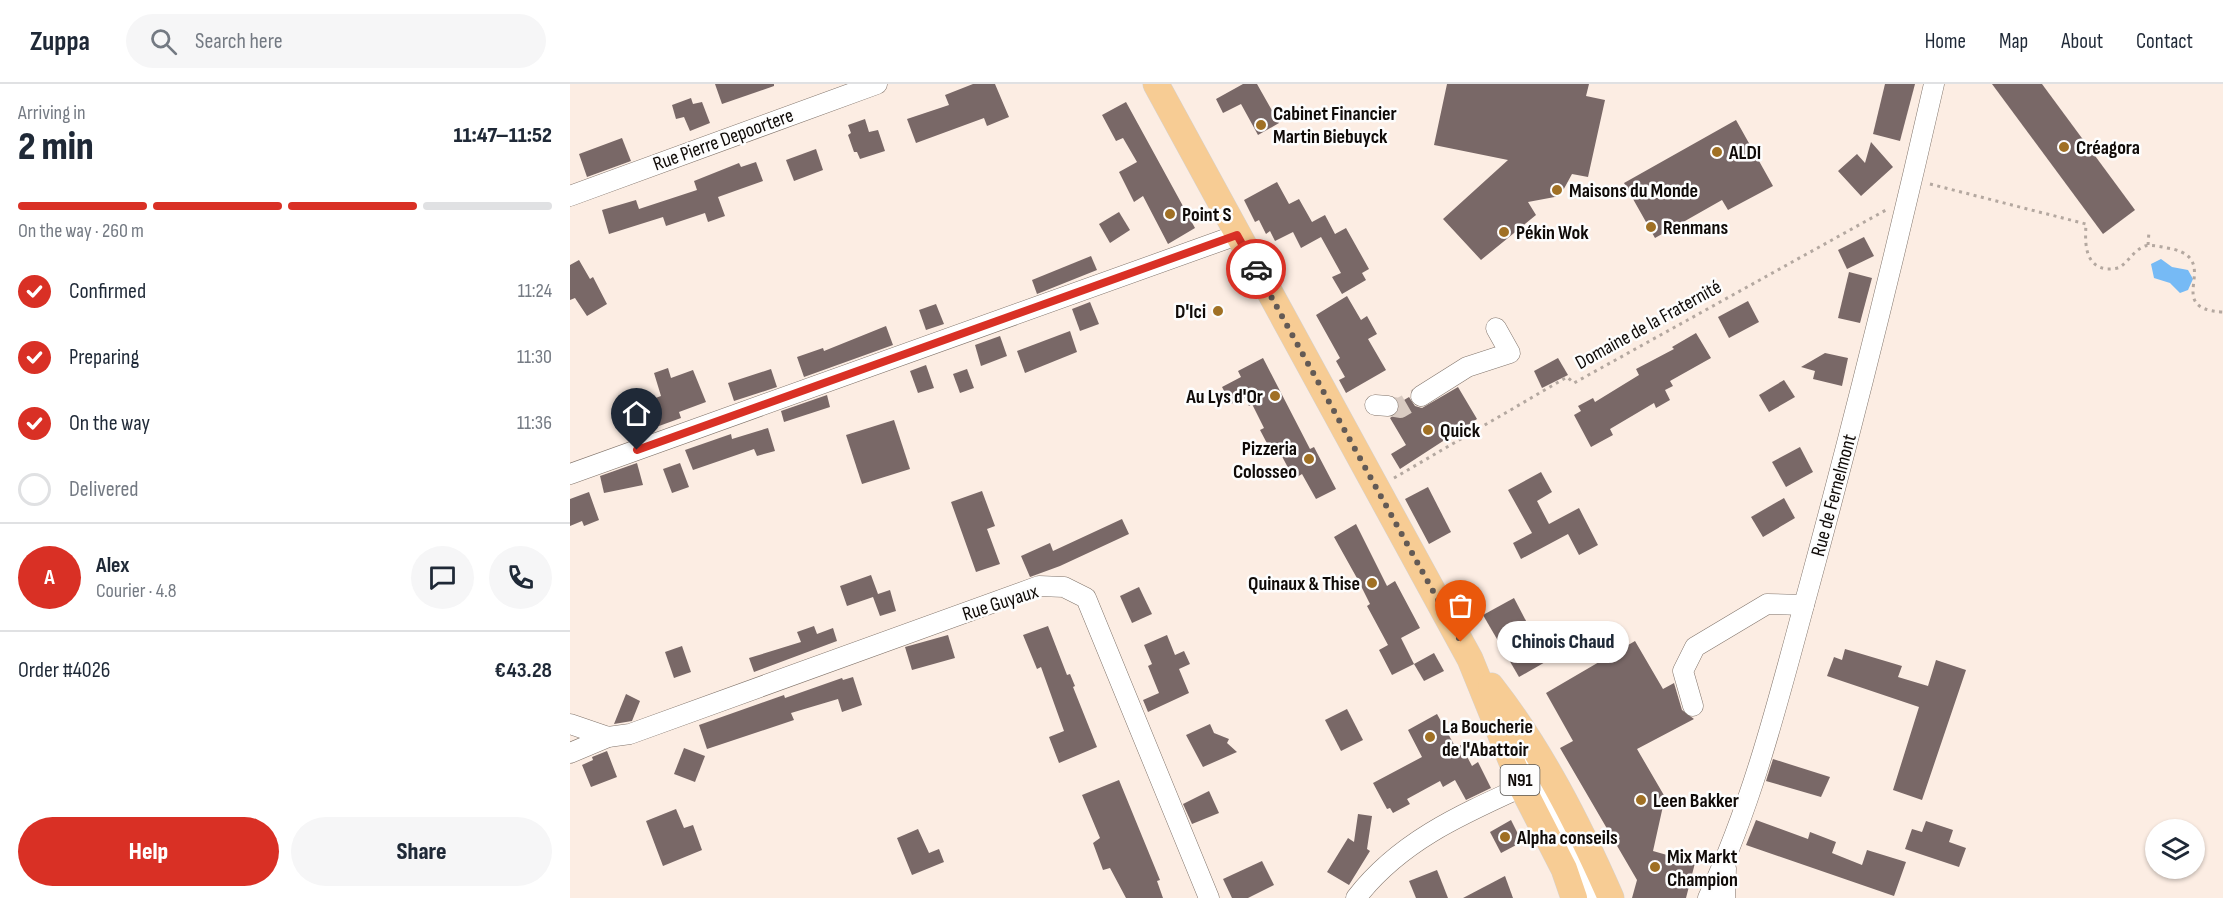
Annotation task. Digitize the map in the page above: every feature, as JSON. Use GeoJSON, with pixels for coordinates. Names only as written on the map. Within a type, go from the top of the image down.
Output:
{"type":"FeatureCollection","features":[{"type":"Feature","properties":{"kind":"main road","name":"N91"},"geometry":{"type":"LineString","coordinates":[[1156,84],[1470,659],[1522,787],[1564,869],[1574,898]]}},
{"type":"Feature","properties":{"kind":"main road","name":"N91"},"geometry":{"type":"LineString","coordinates":[[1470,659],[1507,707],[1543,762],[1583,834],[1611,898]]}},
{"type":"Feature","properties":{"kind":"street","name":"Rue Pierre Depoortere"},"geometry":{"type":"LineString","coordinates":[[570,196],[877,84]]}},
{"type":"Feature","properties":{"kind":"street","name":"Rue de Fernelmont"},"geometry":{"type":"LineString","coordinates":[[1708,898],[1727,859],[1772,726],[1844,459],[1934,84]]}},
{"type":"Feature","properties":{"kind":"street"},"geometry":{"type":"LineString","coordinates":[[570,474],[1237,235]]}},
{"type":"Feature","properties":{"kind":"street"},"geometry":{"type":"LineString","coordinates":[[1421,396],[1467,367],[1510,352],[1496,328]]}},
{"type":"Feature","properties":{"kind":"street","name":"Rue Guyaux"},"geometry":{"type":"LineString","coordinates":[[570,753],[608,737],[630,734],[1039,586],[1064,587],[1086,598],[1209,898]]}},
{"type":"Feature","properties":{"kind":"street"},"geometry":{"type":"LineString","coordinates":[[1693,706],[1683,671],[1695,647],[1767,604],[1804,605]]}},
{"type":"Feature","properties":{"kind":"street"},"geometry":{"type":"LineString","coordinates":[[1470,659],[1524,774],[1571,866],[1581,898]]}},
{"type":"Feature","properties":{"kind":"street"},"geometry":{"type":"LineString","coordinates":[[1470,659],[1557,818],[1578,864],[1588,898]]}},
{"type":"Feature","properties":{"kind":"street"},"geometry":{"type":"LineString","coordinates":[[570,724],[608,737]]}},
{"type":"Feature","properties":{"kind":"street"},"geometry":{"type":"LineString","coordinates":[[1356,898],[1372,877],[1397,854],[1425,834],[1522,787]]}},
{"type":"Feature","properties":{"kind":"street"},"geometry":{"type":"LineString","coordinates":[[1725,898],[1727,859]]}},
{"type":"Feature","properties":{"kind":"path"},"geometry":{"type":"LineString","coordinates":[[1912,180],[2086,224],[2087,253],[2093,263],[2100,268],[2121,267],[2139,249],[2148,245],[2179,250],[2197,259]]}},
{"type":"Feature","properties":{"kind":"path","name":"Domaine de la Fraternité"},"geometry":{"type":"LineString","coordinates":[[1377,488],[1567,377],[1574,383],[1824,242],[1906,199]]}},
{"type":"Feature","properties":{"kind":"path"},"geometry":{"type":"LineString","coordinates":[[2148,245],[2149,231]]}},
{"type":"Feature","properties":{"kind":"path"},"geometry":{"type":"LineString","coordinates":[[2200,289],[2197,297],[2199,303],[2205,308],[2223,312]]}},
{"type":"Feature","properties":{"kind":"water"},"geometry":{"type":"Polygon","coordinates":[[[2161,259],[2172,267],[2188,270],[2193,279],[2188,290],[2180,293],[2170,283],[2154,278],[2151,264],[2161,259]]]}},
{"type":"Feature","properties":{"kind":"building"},"geometry":{"type":"Polygon","coordinates":[[[715,84],[774,84],[774,86],[722,104],[715,84]]]}},
{"type":"Feature","properties":{"kind":"building"},"geometry":{"type":"Polygon","coordinates":[[[973,84],[995,84],[1009,117],[987,126],[984,118],[916,143],[907,119],[949,105],[945,95],[973,84]]]}},
{"type":"Feature","properties":{"kind":"building"},"geometry":{"type":"Polygon","coordinates":[[[1243,84],[1257,84],[1279,123],[1258,135],[1241,104],[1223,113],[1216,99],[1243,84]]]}},
{"type":"Feature","properties":{"kind":"building"},"geometry":{"type":"Polygon","coordinates":[[[1447,84],[1589,84],[1586,96],[1605,100],[1588,177],[1572,174],[1560,196],[1528,202],[1536,215],[1481,260],[1443,219],[1508,160],[1434,145],[1447,84]]]}},
{"type":"Feature","properties":{"kind":"building"},"geometry":{"type":"Polygon","coordinates":[[[1885,84],[1915,84],[1900,141],[1873,134],[1885,84]]]}},
{"type":"Feature","properties":{"kind":"building","name":"Créagora"},"geometry":{"type":"Polygon","coordinates":[[[1992,84],[2042,84],[2135,210],[2103,234],[1992,84]]]}},
{"type":"Feature","properties":{"kind":"building"},"geometry":{"type":"Polygon","coordinates":[[[691,98],[693,104],[702,102],[710,123],[690,131],[684,117],[676,119],[672,105],[691,98]]]}},
{"type":"Feature","properties":{"kind":"building"},"geometry":{"type":"Polygon","coordinates":[[[1126,102],[1195,228],[1168,244],[1143,196],[1134,202],[1119,172],[1137,162],[1123,138],[1116,141],[1102,115],[1126,102]]]}},
{"type":"Feature","properties":{"kind":"building"},"geometry":{"type":"Polygon","coordinates":[[[865,119],[869,132],[878,130],[885,151],[860,159],[857,152],[854,152],[848,135],[851,133],[848,125],[865,119]]]}},
{"type":"Feature","properties":{"kind":"building","name":"ALDI"},"geometry":{"type":"Polygon","coordinates":[[[1736,120],[1773,186],[1728,210],[1722,200],[1655,238],[1624,183],[1736,120]]]}},
{"type":"Feature","properties":{"kind":"building"},"geometry":{"type":"Polygon","coordinates":[[[622,138],[631,161],[587,177],[579,154],[622,138]]]}},
{"type":"Feature","properties":{"kind":"building"},"geometry":{"type":"Polygon","coordinates":[[[1871,142],[1893,167],[1861,196],[1838,171],[1857,154],[1865,163],[1871,142]]]}},
{"type":"Feature","properties":{"kind":"building"},"geometry":{"type":"Polygon","coordinates":[[[816,149],[823,170],[794,181],[786,160],[816,149]]]}},
{"type":"Feature","properties":{"kind":"building"},"geometry":{"type":"Polygon","coordinates":[[[756,162],[763,181],[718,197],[725,216],[708,222],[705,213],[666,226],[663,217],[609,234],[602,210],[636,200],[639,209],[697,190],[694,181],[739,163],[741,167],[756,162]]]}},
{"type":"Feature","properties":{"kind":"building"},"geometry":{"type":"Polygon","coordinates":[[[1277,182],[1289,204],[1299,199],[1312,222],[1325,215],[1335,234],[1346,228],[1369,269],[1362,273],[1366,280],[1342,294],[1332,277],[1341,273],[1321,237],[1301,248],[1293,232],[1275,241],[1270,231],[1266,234],[1259,220],[1255,222],[1244,200],[1277,182]]]}},
{"type":"Feature","properties":{"kind":"building"},"geometry":{"type":"Polygon","coordinates":[[[1119,212],[1130,230],[1110,243],[1099,224],[1119,212]]]}},
{"type":"Feature","properties":{"kind":"building"},"geometry":{"type":"Polygon","coordinates":[[[1864,237],[1874,256],[1847,269],[1838,250],[1864,237]]]}},
{"type":"Feature","properties":{"kind":"building"},"geometry":{"type":"Polygon","coordinates":[[[1091,256],[1097,270],[1037,294],[1032,280],[1091,256]]]}},
{"type":"Feature","properties":{"kind":"building"},"geometry":{"type":"Polygon","coordinates":[[[579,260],[590,279],[593,277],[607,304],[587,316],[575,298],[570,300],[570,265],[579,260]]]}},
{"type":"Feature","properties":{"kind":"building"},"geometry":{"type":"Polygon","coordinates":[[[1849,272],[1872,278],[1860,323],[1838,318],[1849,272]]]}},
{"type":"Feature","properties":{"kind":"building"},"geometry":{"type":"Polygon","coordinates":[[[1347,296],[1361,320],[1367,316],[1377,334],[1368,339],[1386,370],[1346,393],[1339,380],[1345,377],[1336,361],[1340,358],[1316,315],[1347,296]]]}},
{"type":"Feature","properties":{"kind":"building"},"geometry":{"type":"Polygon","coordinates":[[[1748,301],[1759,322],[1729,338],[1718,317],[1748,301]]]}},
{"type":"Feature","properties":{"kind":"building"},"geometry":{"type":"Polygon","coordinates":[[[1090,302],[1099,324],[1080,331],[1072,309],[1090,302]]]}},
{"type":"Feature","properties":{"kind":"building"},"geometry":{"type":"Polygon","coordinates":[[[936,304],[944,324],[926,330],[919,310],[936,304]]]}},
{"type":"Feature","properties":{"kind":"building"},"geometry":{"type":"Polygon","coordinates":[[[886,326],[893,345],[804,377],[797,357],[823,348],[824,351],[886,326]]]}},
{"type":"Feature","properties":{"kind":"building"},"geometry":{"type":"Polygon","coordinates":[[[1070,331],[1077,352],[1025,373],[1017,351],[1070,331]]]}},
{"type":"Feature","properties":{"kind":"building"},"geometry":{"type":"Polygon","coordinates":[[[1696,333],[1711,358],[1670,381],[1673,386],[1665,390],[1670,400],[1656,408],[1654,403],[1610,429],[1613,435],[1591,447],[1574,415],[1581,411],[1578,406],[1593,398],[1595,402],[1639,375],[1636,369],[1674,349],[1672,347],[1696,333]]]}},
{"type":"Feature","properties":{"kind":"building"},"geometry":{"type":"Polygon","coordinates":[[[1000,336],[1007,356],[981,366],[975,345],[1000,336]]]}},
{"type":"Feature","properties":{"kind":"building"},"geometry":{"type":"Polygon","coordinates":[[[1825,353],[1848,358],[1842,386],[1813,379],[1815,371],[1801,367],[1825,353]]]}},
{"type":"Feature","properties":{"kind":"building"},"geometry":{"type":"Polygon","coordinates":[[[1263,358],[1310,449],[1314,447],[1336,489],[1316,499],[1302,474],[1294,479],[1276,445],[1270,449],[1260,430],[1264,428],[1252,404],[1249,406],[1244,397],[1231,404],[1222,387],[1241,377],[1238,371],[1263,358]]]}},
{"type":"Feature","properties":{"kind":"building"},"geometry":{"type":"Polygon","coordinates":[[[1558,358],[1568,375],[1542,388],[1534,371],[1558,358]]]}},
{"type":"Feature","properties":{"kind":"building"},"geometry":{"type":"Polygon","coordinates":[[[926,365],[934,388],[918,393],[910,371],[926,365]]]}},
{"type":"Feature","properties":{"kind":"building"},"geometry":{"type":"Polygon","coordinates":[[[668,368],[671,378],[693,370],[706,402],[679,412],[681,418],[648,430],[639,404],[661,396],[654,373],[668,368]]]}},
{"type":"Feature","properties":{"kind":"building"},"geometry":{"type":"Polygon","coordinates":[[[771,369],[777,387],[734,401],[728,383],[771,369]]]}},
{"type":"Feature","properties":{"kind":"building"},"geometry":{"type":"Polygon","coordinates":[[[967,369],[974,388],[960,393],[953,374],[967,369]]]}},
{"type":"Feature","properties":{"kind":"building"},"geometry":{"type":"Polygon","coordinates":[[[1784,380],[1795,397],[1769,412],[1759,395],[1784,380]]]}},
{"type":"Feature","properties":{"kind":"building","name":"Quick"},"geometry":{"type":"Polygon","coordinates":[[[1458,387],[1477,419],[1400,469],[1391,454],[1406,445],[1390,418],[1398,412],[1399,403],[1409,397],[1415,406],[1422,408],[1458,387]]]}},
{"type":"Feature","properties":{"kind":"building"},"geometry":{"type":"Polygon","coordinates":[[[827,395],[830,407],[784,422],[781,411],[827,395]]]}},
{"type":"Feature","properties":{"kind":"building"},"geometry":{"type":"Polygon","coordinates":[[[894,420],[910,469],[862,484],[846,435],[894,420]]]}},
{"type":"Feature","properties":{"kind":"building"},"geometry":{"type":"Polygon","coordinates":[[[768,428],[775,451],[757,456],[754,449],[693,470],[685,450],[731,434],[732,439],[768,428]]]}},
{"type":"Feature","properties":{"kind":"building"},"geometry":{"type":"Polygon","coordinates":[[[1800,447],[1813,472],[1786,487],[1772,462],[1800,447]]]}},
{"type":"Feature","properties":{"kind":"building"},"geometry":{"type":"Polygon","coordinates":[[[637,463],[643,485],[604,493],[600,476],[637,463]]]}},
{"type":"Feature","properties":{"kind":"building"},"geometry":{"type":"Polygon","coordinates":[[[680,463],[689,487],[672,493],[663,469],[680,463]]]}},
{"type":"Feature","properties":{"kind":"building"},"geometry":{"type":"Polygon","coordinates":[[[1541,472],[1552,492],[1537,501],[1549,524],[1579,508],[1598,545],[1579,555],[1568,534],[1521,559],[1513,543],[1532,533],[1508,490],[1541,472]]]}},
{"type":"Feature","properties":{"kind":"building"},"geometry":{"type":"Polygon","coordinates":[[[1428,487],[1451,532],[1429,544],[1405,499],[1428,487]]]}},
{"type":"Feature","properties":{"kind":"building"},"geometry":{"type":"Polygon","coordinates":[[[982,491],[995,526],[987,529],[1000,564],[976,572],[951,502],[982,491]]]}},
{"type":"Feature","properties":{"kind":"building"},"geometry":{"type":"Polygon","coordinates":[[[589,492],[599,520],[584,526],[582,521],[570,526],[570,499],[589,492]]]}},
{"type":"Feature","properties":{"kind":"building"},"geometry":{"type":"Polygon","coordinates":[[[1784,498],[1795,518],[1763,537],[1751,517],[1784,498]]]}},
{"type":"Feature","properties":{"kind":"building"},"geometry":{"type":"Polygon","coordinates":[[[1122,519],[1129,534],[1060,566],[1030,577],[1021,556],[1050,543],[1053,551],[1122,519]]]}},
{"type":"Feature","properties":{"kind":"building"},"geometry":{"type":"Polygon","coordinates":[[[1356,524],[1387,586],[1395,581],[1420,628],[1401,638],[1414,664],[1392,675],[1379,650],[1388,645],[1367,606],[1370,604],[1358,580],[1334,537],[1356,524]]]}},
{"type":"Feature","properties":{"kind":"building"},"geometry":{"type":"Polygon","coordinates":[[[871,575],[878,594],[890,590],[896,611],[880,616],[873,597],[847,606],[840,586],[871,575]]]}},
{"type":"Feature","properties":{"kind":"building"},"geometry":{"type":"Polygon","coordinates":[[[1139,587],[1152,614],[1132,623],[1120,596],[1139,587]]]}},
{"type":"Feature","properties":{"kind":"building"},"geometry":{"type":"Polygon","coordinates":[[[1514,598],[1547,661],[1519,677],[1483,615],[1514,598]]]}},
{"type":"Feature","properties":{"kind":"building"},"geometry":{"type":"Polygon","coordinates":[[[814,626],[817,634],[833,628],[837,641],[754,672],[749,658],[801,642],[797,632],[814,626]]]}},
{"type":"Feature","properties":{"kind":"building"},"geometry":{"type":"Polygon","coordinates":[[[1048,626],[1067,675],[1070,674],[1075,686],[1073,687],[1097,747],[1059,763],[1049,737],[1064,731],[1041,667],[1037,669],[1023,635],[1048,626]]]}},
{"type":"Feature","properties":{"kind":"building"},"geometry":{"type":"Polygon","coordinates":[[[948,635],[955,658],[912,670],[905,647],[948,635]]]}},
{"type":"Feature","properties":{"kind":"building"},"geometry":{"type":"Polygon","coordinates":[[[1167,635],[1175,655],[1184,651],[1190,664],[1179,669],[1189,693],[1148,712],[1143,700],[1159,693],[1148,666],[1152,664],[1144,645],[1167,635]]]}},
{"type":"Feature","properties":{"kind":"building"},"geometry":{"type":"Polygon","coordinates":[[[1635,641],[1663,689],[1674,683],[1682,710],[1694,719],[1637,749],[1665,797],[1653,851],[1695,863],[1686,898],[1632,898],[1637,880],[1560,748],[1573,741],[1546,693],[1635,641]]]}},
{"type":"Feature","properties":{"kind":"building"},"geometry":{"type":"Polygon","coordinates":[[[682,646],[691,672],[674,678],[665,652],[682,646]]]}},
{"type":"Feature","properties":{"kind":"building"},"geometry":{"type":"Polygon","coordinates":[[[1845,649],[1902,666],[1898,677],[1928,686],[1936,660],[1966,670],[1922,800],[1893,790],[1919,707],[1827,676],[1834,657],[1842,660],[1845,649]]]}},
{"type":"Feature","properties":{"kind":"building"},"geometry":{"type":"Polygon","coordinates":[[[1434,653],[1444,671],[1424,681],[1414,664],[1434,653]]]}},
{"type":"Feature","properties":{"kind":"building"},"geometry":{"type":"Polygon","coordinates":[[[853,677],[862,705],[842,712],[838,699],[791,713],[794,720],[707,749],[699,725],[784,695],[785,698],[842,678],[843,680],[853,677]]]}},
{"type":"Feature","properties":{"kind":"building"},"geometry":{"type":"Polygon","coordinates":[[[626,694],[640,701],[632,721],[614,724],[626,694]]]}},
{"type":"Feature","properties":{"kind":"building"},"geometry":{"type":"Polygon","coordinates":[[[1347,709],[1363,740],[1341,751],[1325,720],[1347,709]]]}},
{"type":"Feature","properties":{"kind":"building"},"geometry":{"type":"Polygon","coordinates":[[[1437,714],[1456,748],[1461,745],[1472,766],[1478,762],[1491,788],[1466,800],[1455,780],[1443,787],[1440,781],[1407,799],[1410,804],[1393,813],[1390,808],[1387,809],[1373,783],[1422,757],[1408,730],[1437,714]]]}},
{"type":"Feature","properties":{"kind":"building"},"geometry":{"type":"Polygon","coordinates":[[[1210,724],[1214,733],[1229,739],[1227,743],[1237,752],[1203,767],[1186,735],[1210,724]]]}},
{"type":"Feature","properties":{"kind":"building"},"geometry":{"type":"Polygon","coordinates":[[[684,748],[705,756],[695,782],[674,774],[684,748]]]}},
{"type":"Feature","properties":{"kind":"building"},"geometry":{"type":"Polygon","coordinates":[[[607,751],[617,777],[591,787],[582,765],[593,760],[592,757],[607,751]]]}},
{"type":"Feature","properties":{"kind":"building"},"geometry":{"type":"Polygon","coordinates":[[[1773,759],[1830,777],[1821,797],[1766,781],[1773,759]]]}},
{"type":"Feature","properties":{"kind":"building"},"geometry":{"type":"Polygon","coordinates":[[[1119,780],[1160,880],[1157,881],[1163,898],[1126,898],[1110,868],[1103,870],[1093,843],[1100,838],[1082,795],[1119,780]]]}},
{"type":"Feature","properties":{"kind":"building"},"geometry":{"type":"Polygon","coordinates":[[[1209,791],[1219,813],[1192,824],[1183,804],[1209,791]]]}},
{"type":"Feature","properties":{"kind":"building"},"geometry":{"type":"Polygon","coordinates":[[[676,809],[684,828],[693,825],[702,850],[663,866],[646,821],[676,809]]]}},
{"type":"Feature","properties":{"kind":"building"},"geometry":{"type":"Polygon","coordinates":[[[1358,814],[1372,816],[1367,849],[1370,851],[1349,885],[1327,872],[1348,838],[1354,842],[1358,814]]]}},
{"type":"Feature","properties":{"kind":"building"},"geometry":{"type":"Polygon","coordinates":[[[1511,820],[1522,842],[1501,853],[1490,832],[1511,820]]]}},
{"type":"Feature","properties":{"kind":"building"},"geometry":{"type":"Polygon","coordinates":[[[1756,820],[1808,839],[1810,832],[1836,842],[1832,853],[1862,865],[1867,850],[1906,862],[1894,896],[1746,845],[1756,820]]]}},
{"type":"Feature","properties":{"kind":"building"},"geometry":{"type":"Polygon","coordinates":[[[1926,821],[1953,830],[1949,842],[1966,848],[1959,867],[1905,849],[1912,829],[1922,832],[1926,821]]]}},
{"type":"Feature","properties":{"kind":"building"},"geometry":{"type":"Polygon","coordinates":[[[918,829],[929,853],[939,849],[944,862],[912,875],[897,838],[918,829]]]}},
{"type":"Feature","properties":{"kind":"building"},"geometry":{"type":"Polygon","coordinates":[[[1262,861],[1274,885],[1248,898],[1232,898],[1223,879],[1262,861]]]}},
{"type":"Feature","properties":{"kind":"building"},"geometry":{"type":"Polygon","coordinates":[[[1437,870],[1448,898],[1416,898],[1409,881],[1437,870]]]}},
{"type":"Feature","properties":{"kind":"building"},"geometry":{"type":"Polygon","coordinates":[[[1505,876],[1513,898],[1463,898],[1505,876]]]}},
{"type":"Feature","properties":{"kind":"tunnel"},"geometry":{"type":"LineString","coordinates":[[1388,406],[1400,408],[1421,396]]}},
{"type":"Feature","properties":{"kind":"way so far"},"geometry":{"type":"LineString","coordinates":[[1256,269],[1461,642]]}},
{"type":"Feature","properties":{"kind":"place","name":"Cabinet Financier Martin Biebuyck"},"geometry":{"type":"Point","coordinates":[1261,125]}},
{"type":"Feature","properties":{"kind":"place","name":"Créagora"},"geometry":{"type":"Point","coordinates":[2064,147]}},
{"type":"Feature","properties":{"kind":"place","name":"ALDI"},"geometry":{"type":"Point","coordinates":[1717,152]}},
{"type":"Feature","properties":{"kind":"place","name":"Maisons du Monde"},"geometry":{"type":"Point","coordinates":[1557,190]}},
{"type":"Feature","properties":{"kind":"place","name":"Point S"},"geometry":{"type":"Point","coordinates":[1170,214]}},
{"type":"Feature","properties":{"kind":"place","name":"Renmans"},"geometry":{"type":"Point","coordinates":[1651,227]}},
{"type":"Feature","properties":{"kind":"place","name":"Pékin Wok"},"geometry":{"type":"Point","coordinates":[1504,232]}},
{"type":"Feature","properties":{"kind":"place","name":"D'Ici"},"geometry":{"type":"Point","coordinates":[1218,311]}},
{"type":"Feature","properties":{"kind":"place","name":"Au Lys d'Or"},"geometry":{"type":"Point","coordinates":[1275,396]}},
{"type":"Feature","properties":{"kind":"place","name":"Quick"},"geometry":{"type":"Point","coordinates":[1428,430]}},
{"type":"Feature","properties":{"kind":"place","name":"Pizzeria Colosseo"},"geometry":{"type":"Point","coordinates":[1309,459]}},
{"type":"Feature","properties":{"kind":"place","name":"Quinaux & Thise"},"geometry":{"type":"Point","coordinates":[1372,583]}},
{"type":"Feature","properties":{"kind":"place","name":"Chinois Chaud"},"geometry":{"type":"Point","coordinates":[1461,642]}},
{"type":"Feature","properties":{"kind":"place","name":"La Boucherie de l'Abattoir"},"geometry":{"type":"Point","coordinates":[1430,737]}},
{"type":"Feature","properties":{"kind":"place","name":"Leen Bakker"},"geometry":{"type":"Point","coordinates":[1641,800]}},
{"type":"Feature","properties":{"kind":"place","name":"Alpha conseils"},"geometry":{"type":"Point","coordinates":[1505,837]}},
{"type":"Feature","properties":{"kind":"place","name":"Mix Markt Champion"},"geometry":{"type":"Point","coordinates":[1655,867]}},
{"type":"Feature","properties":{"kind":"route"},"geometry":{"type":"LineString","coordinates":[[637,450],[1237,235],[1256,269]]}}]}
